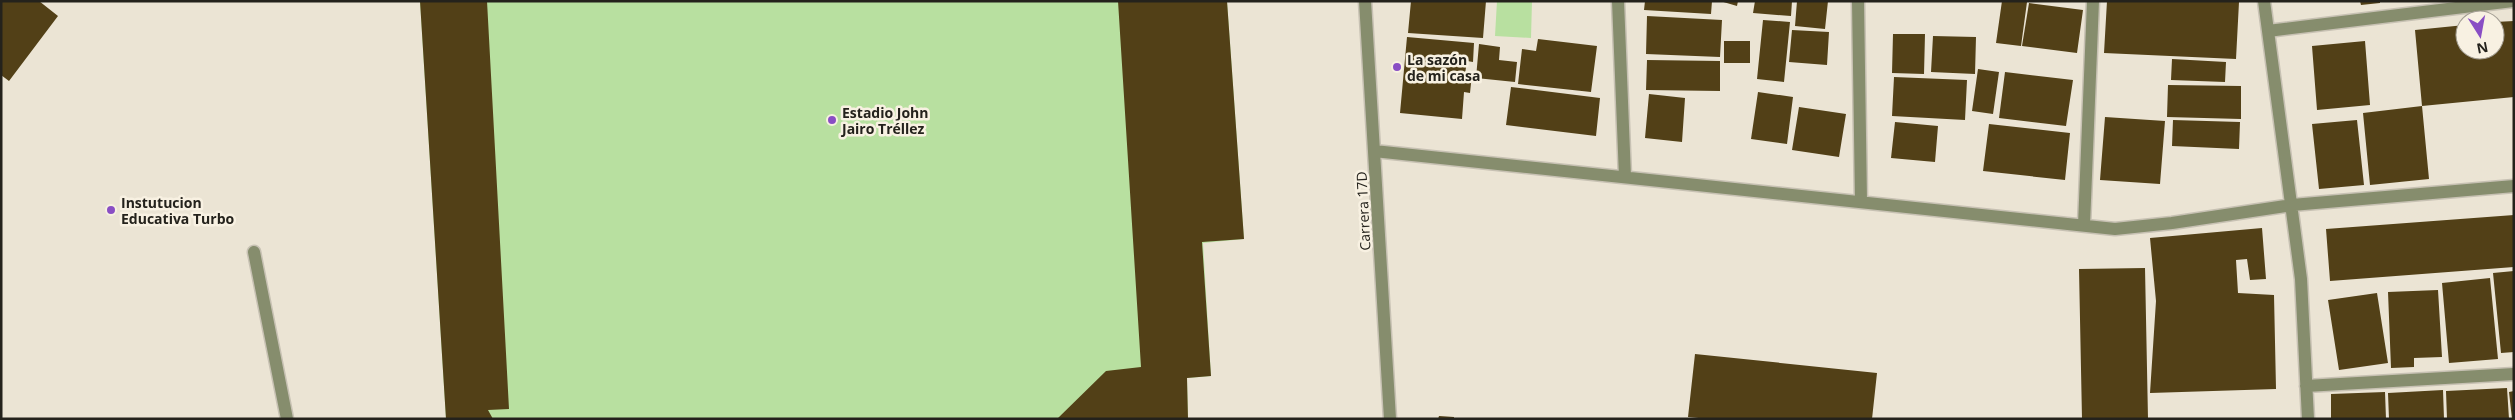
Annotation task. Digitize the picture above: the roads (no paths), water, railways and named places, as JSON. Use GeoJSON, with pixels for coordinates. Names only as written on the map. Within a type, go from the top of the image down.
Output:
{"type":"FeatureCollection","features":[{"type":"Feature","properties":{"kind":"street","name":"Carrera 17D"},"geometry":{"type":"LineString","coordinates":[[1365,1],[1390,419]]}},
{"type":"Feature","properties":{"kind":"street"},"geometry":{"type":"LineString","coordinates":[[1618,1],[1625,177]]}},
{"type":"Feature","properties":{"kind":"street"},"geometry":{"type":"LineString","coordinates":[[1858,1],[1861,202]]}},
{"type":"Feature","properties":{"kind":"street"},"geometry":{"type":"LineString","coordinates":[[2084,225],[2093,1]]}},
{"type":"Feature","properties":{"kind":"street"},"geometry":{"type":"LineString","coordinates":[[2264,1],[2301,279],[2308,419]]}},
{"type":"Feature","properties":{"kind":"street"},"geometry":{"type":"LineString","coordinates":[[2268,31],[2514,1]]}},
{"type":"Feature","properties":{"kind":"street"},"geometry":{"type":"LineString","coordinates":[[1374,151],[2115,228],[2172,224],[2292,206],[2514,186]]}},
{"type":"Feature","properties":{"kind":"street"},"geometry":{"type":"LineString","coordinates":[[254,252],[288,419]]}},
{"type":"Feature","properties":{"kind":"street"},"geometry":{"type":"LineString","coordinates":[[2306,386],[2514,374]]}},
{"type":"Feature","properties":{"kind":"place","name":"La sazón de mi casa"},"geometry":{"type":"Point","coordinates":[1397,67]}},
{"type":"Feature","properties":{"kind":"place","name":"Estadio John Jairo Tréllez"},"geometry":{"type":"Point","coordinates":[832,120]}},
{"type":"Feature","properties":{"kind":"place","name":"Instutucion Educativa Turbo"},"geometry":{"type":"Point","coordinates":[111,210]}}]}
